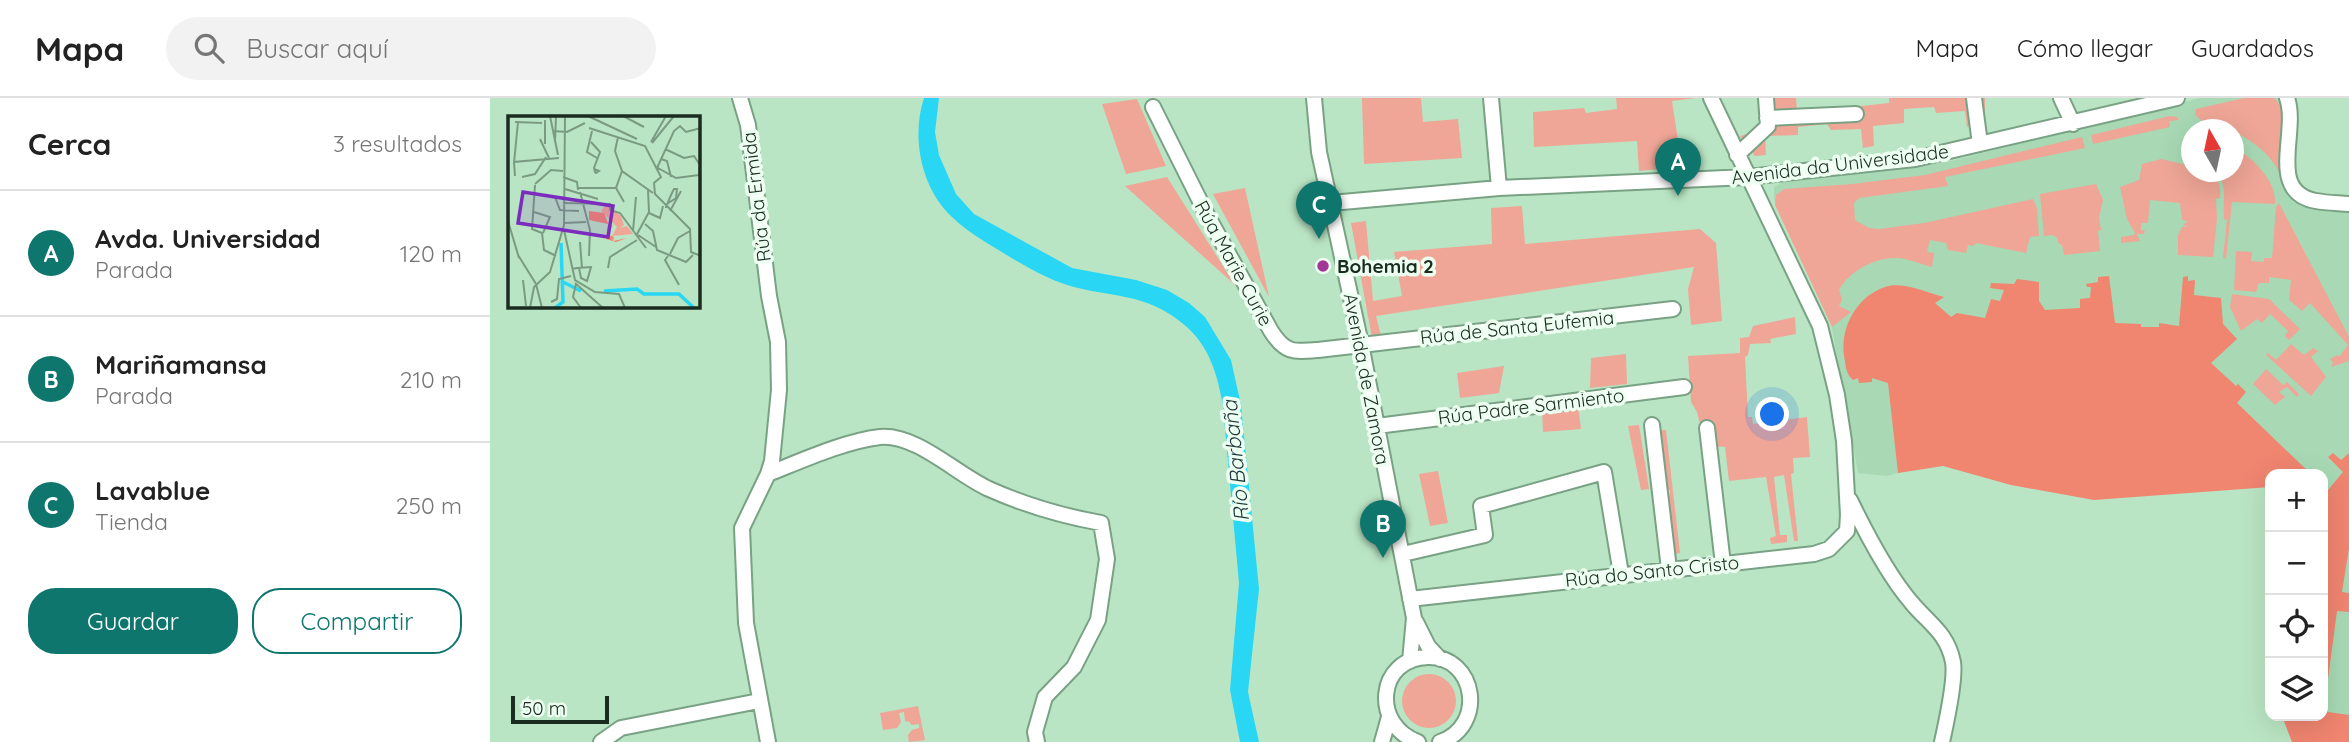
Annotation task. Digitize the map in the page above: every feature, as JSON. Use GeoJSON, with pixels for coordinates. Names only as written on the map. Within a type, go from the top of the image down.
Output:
{"type":"FeatureCollection","features":[{"type":"Feature","properties":{"kind":"street","name":"Rúa da Ermida"},"geometry":{"type":"LineString","coordinates":[[740,98],[748,125],[769,296],[778,342],[779,390],[772,461],[742,528],[746,623],[768,742]]}},
{"type":"Feature","properties":{"kind":"street","name":"Avenida de Zamora"},"geometry":{"type":"LineString","coordinates":[[1314,98],[1319,152],[1361,344],[1414,618],[1427,646],[1440,659],[1460,672],[1468,687],[1470,709],[1459,736],[1440,742]]}},
{"type":"Feature","properties":{"kind":"street"},"geometry":{"type":"LineString","coordinates":[[1498,98],[1491,98],[1499,188]]}},
{"type":"Feature","properties":{"kind":"street","name":"Rúa do Santo Cristo"},"geometry":{"type":"LineString","coordinates":[[1410,599],[1814,554],[1829,549],[1847,530],[1844,441],[1839,406],[1820,326],[1711,98]]}},
{"type":"Feature","properties":{"kind":"street"},"geometry":{"type":"LineString","coordinates":[[1737,155],[1768,126],[1766,98]]}},
{"type":"Feature","properties":{"kind":"street"},"geometry":{"type":"LineString","coordinates":[[1974,98],[1980,144]]}},
{"type":"Feature","properties":{"kind":"street"},"geometry":{"type":"LineString","coordinates":[[2061,98],[2073,124]]}},
{"type":"Feature","properties":{"kind":"street","name":"Avenida da Universidade"},"geometry":{"type":"LineString","coordinates":[[1331,203],[1499,188],[1748,177],[1915,159],[2177,98]]}},
{"type":"Feature","properties":{"kind":"street"},"geometry":{"type":"LineString","coordinates":[[2287,98],[2291,123],[2287,176],[2297,194],[2315,201],[2349,204]]}},
{"type":"Feature","properties":{"kind":"street","name":"Rúa Marie Curie"},"geometry":{"type":"LineString","coordinates":[[1153,107],[1206,213],[1280,344],[1298,352],[1361,344]]}},
{"type":"Feature","properties":{"kind":"street"},"geometry":{"type":"LineString","coordinates":[[1768,118],[1856,114]]}},
{"type":"Feature","properties":{"kind":"street","name":"Rúa de Santa Eufemia"},"geometry":{"type":"LineString","coordinates":[[1361,344],[1673,309]]}},
{"type":"Feature","properties":{"kind":"street","name":"Rúa Padre Sarmiento"},"geometry":{"type":"LineString","coordinates":[[1377,426],[1684,387]]}},
{"type":"Feature","properties":{"kind":"street"},"geometry":{"type":"LineString","coordinates":[[1652,425],[1669,569]]}},
{"type":"Feature","properties":{"kind":"street"},"geometry":{"type":"LineString","coordinates":[[1707,428],[1723,564]]}},
{"type":"Feature","properties":{"kind":"street"},"geometry":{"type":"LineString","coordinates":[[768,474],[825,451],[880,437],[907,441],[988,488],[1056,515],[1101,523],[1107,559],[1098,620],[1074,667],[1045,697],[1035,732],[1037,742]]}},
{"type":"Feature","properties":{"kind":"street"},"geometry":{"type":"LineString","coordinates":[[1403,554],[1485,534],[1481,506],[1604,472],[1621,574]]}},
{"type":"Feature","properties":{"kind":"street"},"geometry":{"type":"LineString","coordinates":[[1847,492],[1866,533],[1910,601],[1941,632],[1954,663],[1948,717],[1941,742]]}},
{"type":"Feature","properties":{"kind":"street","name":"Avenida de Zamora"},"geometry":{"type":"LineString","coordinates":[[1410,661],[1414,618]]}},
{"type":"Feature","properties":{"kind":"street"},"geometry":{"type":"LineString","coordinates":[[1408,740],[1396,729],[1389,717],[1385,703],[1390,681],[1398,670],[1410,661],[1421,657],[1440,659]]}},
{"type":"Feature","properties":{"kind":"street"},"geometry":{"type":"LineString","coordinates":[[601,742],[621,728],[759,701]]}},
{"type":"Feature","properties":{"kind":"street"},"geometry":{"type":"LineString","coordinates":[[1382,742],[1389,717]]}},
{"type":"Feature","properties":{"kind":"shaded area"},"geometry":{"type":"Polygon","coordinates":[[[1362,98],[1421,98],[1423,122],[1458,119],[1462,158],[1364,164],[1362,98]]]}},
{"type":"Feature","properties":{"kind":"shaded area"},"geometry":{"type":"Polygon","coordinates":[[[1616,98],[1696,98],[1672,101],[1678,140],[1685,140],[1690,166],[1639,171],[1637,141],[1534,147],[1533,112],[1584,108],[1586,113],[1617,109],[1616,98]]]}},
{"type":"Feature","properties":{"kind":"shaded area"},"geometry":{"type":"Polygon","coordinates":[[[1760,98],[1796,98],[1797,112],[1859,117],[1861,106],[1889,103],[1889,98],[1985,98],[1985,123],[1967,127],[1965,111],[1936,113],[1934,107],[1904,109],[1904,123],[1873,126],[1874,146],[1863,148],[1861,129],[1831,130],[1827,124],[1798,127],[1798,135],[1765,137],[1766,155],[1755,156],[1740,136],[1760,130],[1760,98]]]}},
{"type":"Feature","properties":{"kind":"shaded area"},"geometry":{"type":"Polygon","coordinates":[[[2200,98],[2281,98],[2285,105],[2285,185],[2296,201],[2321,208],[2349,209],[2349,742],[2328,721],[2328,469],[2265,469],[2265,487],[1947,460],[1887,476],[1858,473],[1831,323],[1774,200],[1774,187],[1786,180],[1891,171],[1951,161],[2200,98]]]}},
{"type":"Feature","properties":{"kind":"shaded area"},"geometry":{"type":"Polygon","coordinates":[[[2244,98],[2274,98],[2280,106],[2284,126],[2282,183],[2271,159],[2244,138],[2244,119],[2200,119],[2195,115],[2196,109],[2244,98]]]}},
{"type":"Feature","properties":{"kind":"shaded area"},"geometry":{"type":"Polygon","coordinates":[[[1137,99],[1166,166],[1126,174],[1102,104],[1137,99]]]}},
{"type":"Feature","properties":{"kind":"shaded area"},"geometry":{"type":"Polygon","coordinates":[[[2170,116],[2179,120],[2169,121],[2170,127],[2093,144],[2091,135],[2170,116]]]}},
{"type":"Feature","properties":{"kind":"shaded area"},"geometry":{"type":"Polygon","coordinates":[[[2082,137],[2085,148],[1945,177],[1948,186],[1859,198],[1854,203],[1855,220],[1869,228],[1879,229],[1924,223],[2033,199],[2037,208],[2039,236],[2030,237],[2026,253],[1976,243],[1973,246],[1968,245],[1966,253],[1948,250],[1946,243],[1930,240],[1927,252],[1934,253],[1932,267],[1898,258],[1870,263],[1843,283],[1839,290],[1842,300],[1839,306],[1851,312],[1832,327],[1775,205],[1776,195],[1784,189],[1925,175],[2082,137]]]}},
{"type":"Feature","properties":{"kind":"shaded area"},"geometry":{"type":"Polygon","coordinates":[[[2244,154],[2268,178],[2275,195],[2275,204],[2232,202],[2226,259],[2223,258],[2227,220],[2224,219],[2222,183],[2244,182],[2244,154]]]}},
{"type":"Feature","properties":{"kind":"shaded area"},"geometry":{"type":"Polygon","coordinates":[[[2161,159],[2181,164],[2181,182],[2218,182],[2220,198],[2216,199],[2213,257],[2178,255],[2178,235],[2182,227],[2188,226],[2183,225],[2188,221],[2182,220],[2180,203],[2150,200],[2148,223],[2141,223],[2144,234],[2137,234],[2140,241],[2121,243],[2121,237],[2135,233],[2127,219],[2120,187],[2139,180],[2142,164],[2161,159]]]}},
{"type":"Feature","properties":{"kind":"shaded area"},"geometry":{"type":"Polygon","coordinates":[[[1167,177],[1235,285],[1125,186],[1167,177]]]}},
{"type":"Feature","properties":{"kind":"shaded area"},"geometry":{"type":"Polygon","coordinates":[[[2096,184],[2103,200],[2099,218],[2101,230],[2098,231],[2100,251],[2064,255],[2057,238],[2053,235],[2044,236],[2040,194],[2096,184]]]}},
{"type":"Feature","properties":{"kind":"shaded area"},"geometry":{"type":"Polygon","coordinates":[[[1245,188],[1269,297],[1213,194],[1245,188]]]}},
{"type":"Feature","properties":{"kind":"shaded area"},"geometry":{"type":"Polygon","coordinates":[[[2279,203],[2349,337],[2349,361],[2331,367],[2333,363],[2330,359],[2337,355],[2339,357],[2348,345],[2310,303],[2302,311],[2289,300],[2291,280],[2269,277],[2269,283],[2259,283],[2256,292],[2234,290],[2236,251],[2252,252],[2251,261],[2264,262],[2264,258],[2272,258],[2276,207],[2279,203]]]}},
{"type":"Feature","properties":{"kind":"shaded area"},"geometry":{"type":"Polygon","coordinates":[[[1522,206],[1525,244],[1700,229],[1716,243],[1722,321],[1691,325],[1688,289],[1694,267],[1376,316],[1381,336],[1372,338],[1351,223],[1366,221],[1373,301],[1402,296],[1394,252],[1492,244],[1491,208],[1522,206]]]}},
{"type":"Feature","properties":{"kind":"shaded area"},"geometry":{"type":"Polygon","coordinates":[[[2109,276],[2115,323],[2141,324],[2141,327],[2159,327],[2159,323],[2179,326],[2183,277],[2188,276],[2188,281],[2195,280],[2194,295],[2221,298],[2223,324],[2237,339],[2211,363],[2246,392],[2237,403],[2306,469],[2265,469],[2265,487],[2094,500],[2011,485],[1943,466],[1898,473],[1888,383],[1872,378],[1872,382],[1859,383],[1858,378],[1851,378],[1846,367],[1843,350],[1847,327],[1851,316],[1865,299],[1885,287],[1907,286],[1944,297],[1935,303],[1951,317],[1957,313],[1985,318],[1991,299],[2000,301],[2004,290],[1990,288],[1991,283],[2014,284],[2017,279],[2039,282],[2039,301],[2045,310],[2080,308],[2080,299],[2090,298],[2091,287],[2086,284],[2098,282],[2098,277],[2109,276]]]}},
{"type":"Feature","properties":{"kind":"shaded area"},"geometry":{"type":"Polygon","coordinates":[[[2232,294],[2269,299],[2300,329],[2289,340],[2285,336],[2288,331],[2270,314],[2262,323],[2257,319],[2241,331],[2230,307],[2232,294]]]}},
{"type":"Feature","properties":{"kind":"shaded area"},"geometry":{"type":"Polygon","coordinates":[[[1795,317],[1796,334],[1770,339],[1771,343],[1750,344],[1745,357],[1748,417],[1752,417],[1753,424],[1807,417],[1810,457],[1793,458],[1794,473],[1791,474],[1798,541],[1794,541],[1784,475],[1774,477],[1780,535],[1787,535],[1787,542],[1771,544],[1770,538],[1776,536],[1766,477],[1729,481],[1725,447],[1712,446],[1710,422],[1700,424],[1691,402],[1688,356],[1740,353],[1740,338],[1749,337],[1753,326],[1795,317]]]}},
{"type":"Feature","properties":{"kind":"shaded area"},"geometry":{"type":"Polygon","coordinates":[[[2291,344],[2304,355],[2313,348],[2318,351],[2311,357],[2326,377],[2311,396],[2266,355],[2268,353],[2276,360],[2291,344]]]}},
{"type":"Feature","properties":{"kind":"shaded area"},"geometry":{"type":"Polygon","coordinates":[[[1626,354],[1627,384],[1590,388],[1591,358],[1626,354]]]}},
{"type":"Feature","properties":{"kind":"shaded area"},"geometry":{"type":"Polygon","coordinates":[[[1504,366],[1499,393],[1460,398],[1457,373],[1504,366]]]}},
{"type":"Feature","properties":{"kind":"shaded area"},"geometry":{"type":"Polygon","coordinates":[[[2266,369],[2283,385],[2287,382],[2299,394],[2297,397],[2287,387],[2279,392],[2285,397],[2275,405],[2253,384],[2266,369]]]}},
{"type":"Feature","properties":{"kind":"shaded area"},"geometry":{"type":"Polygon","coordinates":[[[1578,406],[1581,429],[1543,432],[1542,409],[1578,406]]]}},
{"type":"Feature","properties":{"kind":"shaded area"},"geometry":{"type":"Polygon","coordinates":[[[1639,425],[1649,489],[1641,490],[1628,426],[1639,425]]]}},
{"type":"Feature","properties":{"kind":"shaded area"},"geometry":{"type":"Polygon","coordinates":[[[1658,430],[1666,430],[1680,553],[1674,554],[1666,495],[1670,495],[1670,490],[1664,490],[1658,430]]]}},
{"type":"Feature","properties":{"kind":"shaded area"},"geometry":{"type":"Polygon","coordinates":[[[2333,453],[2341,460],[2349,453],[2349,548],[2342,592],[2349,593],[2349,612],[2337,611],[2328,679],[2328,490],[2343,472],[2328,457],[2333,453]]]}},
{"type":"Feature","properties":{"kind":"shaded area"},"geometry":{"type":"Polygon","coordinates":[[[1438,471],[1448,523],[1430,526],[1419,474],[1438,471]]]}},
{"type":"Feature","properties":{"kind":"shaded area"},"geometry":{"type":"Polygon","coordinates":[[[1429,674],[1448,682],[1456,701],[1448,720],[1429,728],[1410,720],[1402,701],[1410,682],[1429,674]]]}},
{"type":"Feature","properties":{"kind":"shaded area"},"geometry":{"type":"Polygon","coordinates":[[[918,706],[925,740],[909,742],[908,735],[919,728],[919,724],[911,725],[905,721],[904,712],[899,713],[901,722],[897,728],[883,730],[880,713],[918,706]]]}},
{"type":"Feature","properties":{"kind":"shaded area"},"geometry":{"type":"Polygon","coordinates":[[[2328,712],[2349,715],[2349,742],[2292,742],[2284,721],[2328,721],[2328,712]]]}},
{"type":"Feature","properties":{"kind":"water","name":"Río Barbaña"},"geometry":{"type":"Polygon","coordinates":[[[924,98],[939,98],[935,132],[939,155],[956,194],[974,214],[1072,268],[1136,280],[1167,290],[1189,303],[1205,317],[1231,360],[1241,405],[1259,589],[1248,692],[1259,742],[1240,742],[1230,690],[1239,583],[1223,407],[1215,372],[1206,350],[1191,331],[1168,313],[1140,301],[1067,285],[1049,278],[975,236],[957,222],[941,205],[926,177],[919,145],[920,113],[924,98]]]}},
{"type":"Feature","properties":{"kind":"place","name":"Avda. Universidad"},"geometry":{"type":"Point","coordinates":[1678,196]}},
{"type":"Feature","properties":{"kind":"place","name":"Lavablue"},"geometry":{"type":"Point","coordinates":[1319,239]}},
{"type":"Feature","properties":{"kind":"place","name":"Bohemia 2"},"geometry":{"type":"Point","coordinates":[1323,266]}},
{"type":"Feature","properties":{"kind":"place","name":"Mariñamansa"},"geometry":{"type":"Point","coordinates":[1383,558]}}]}
